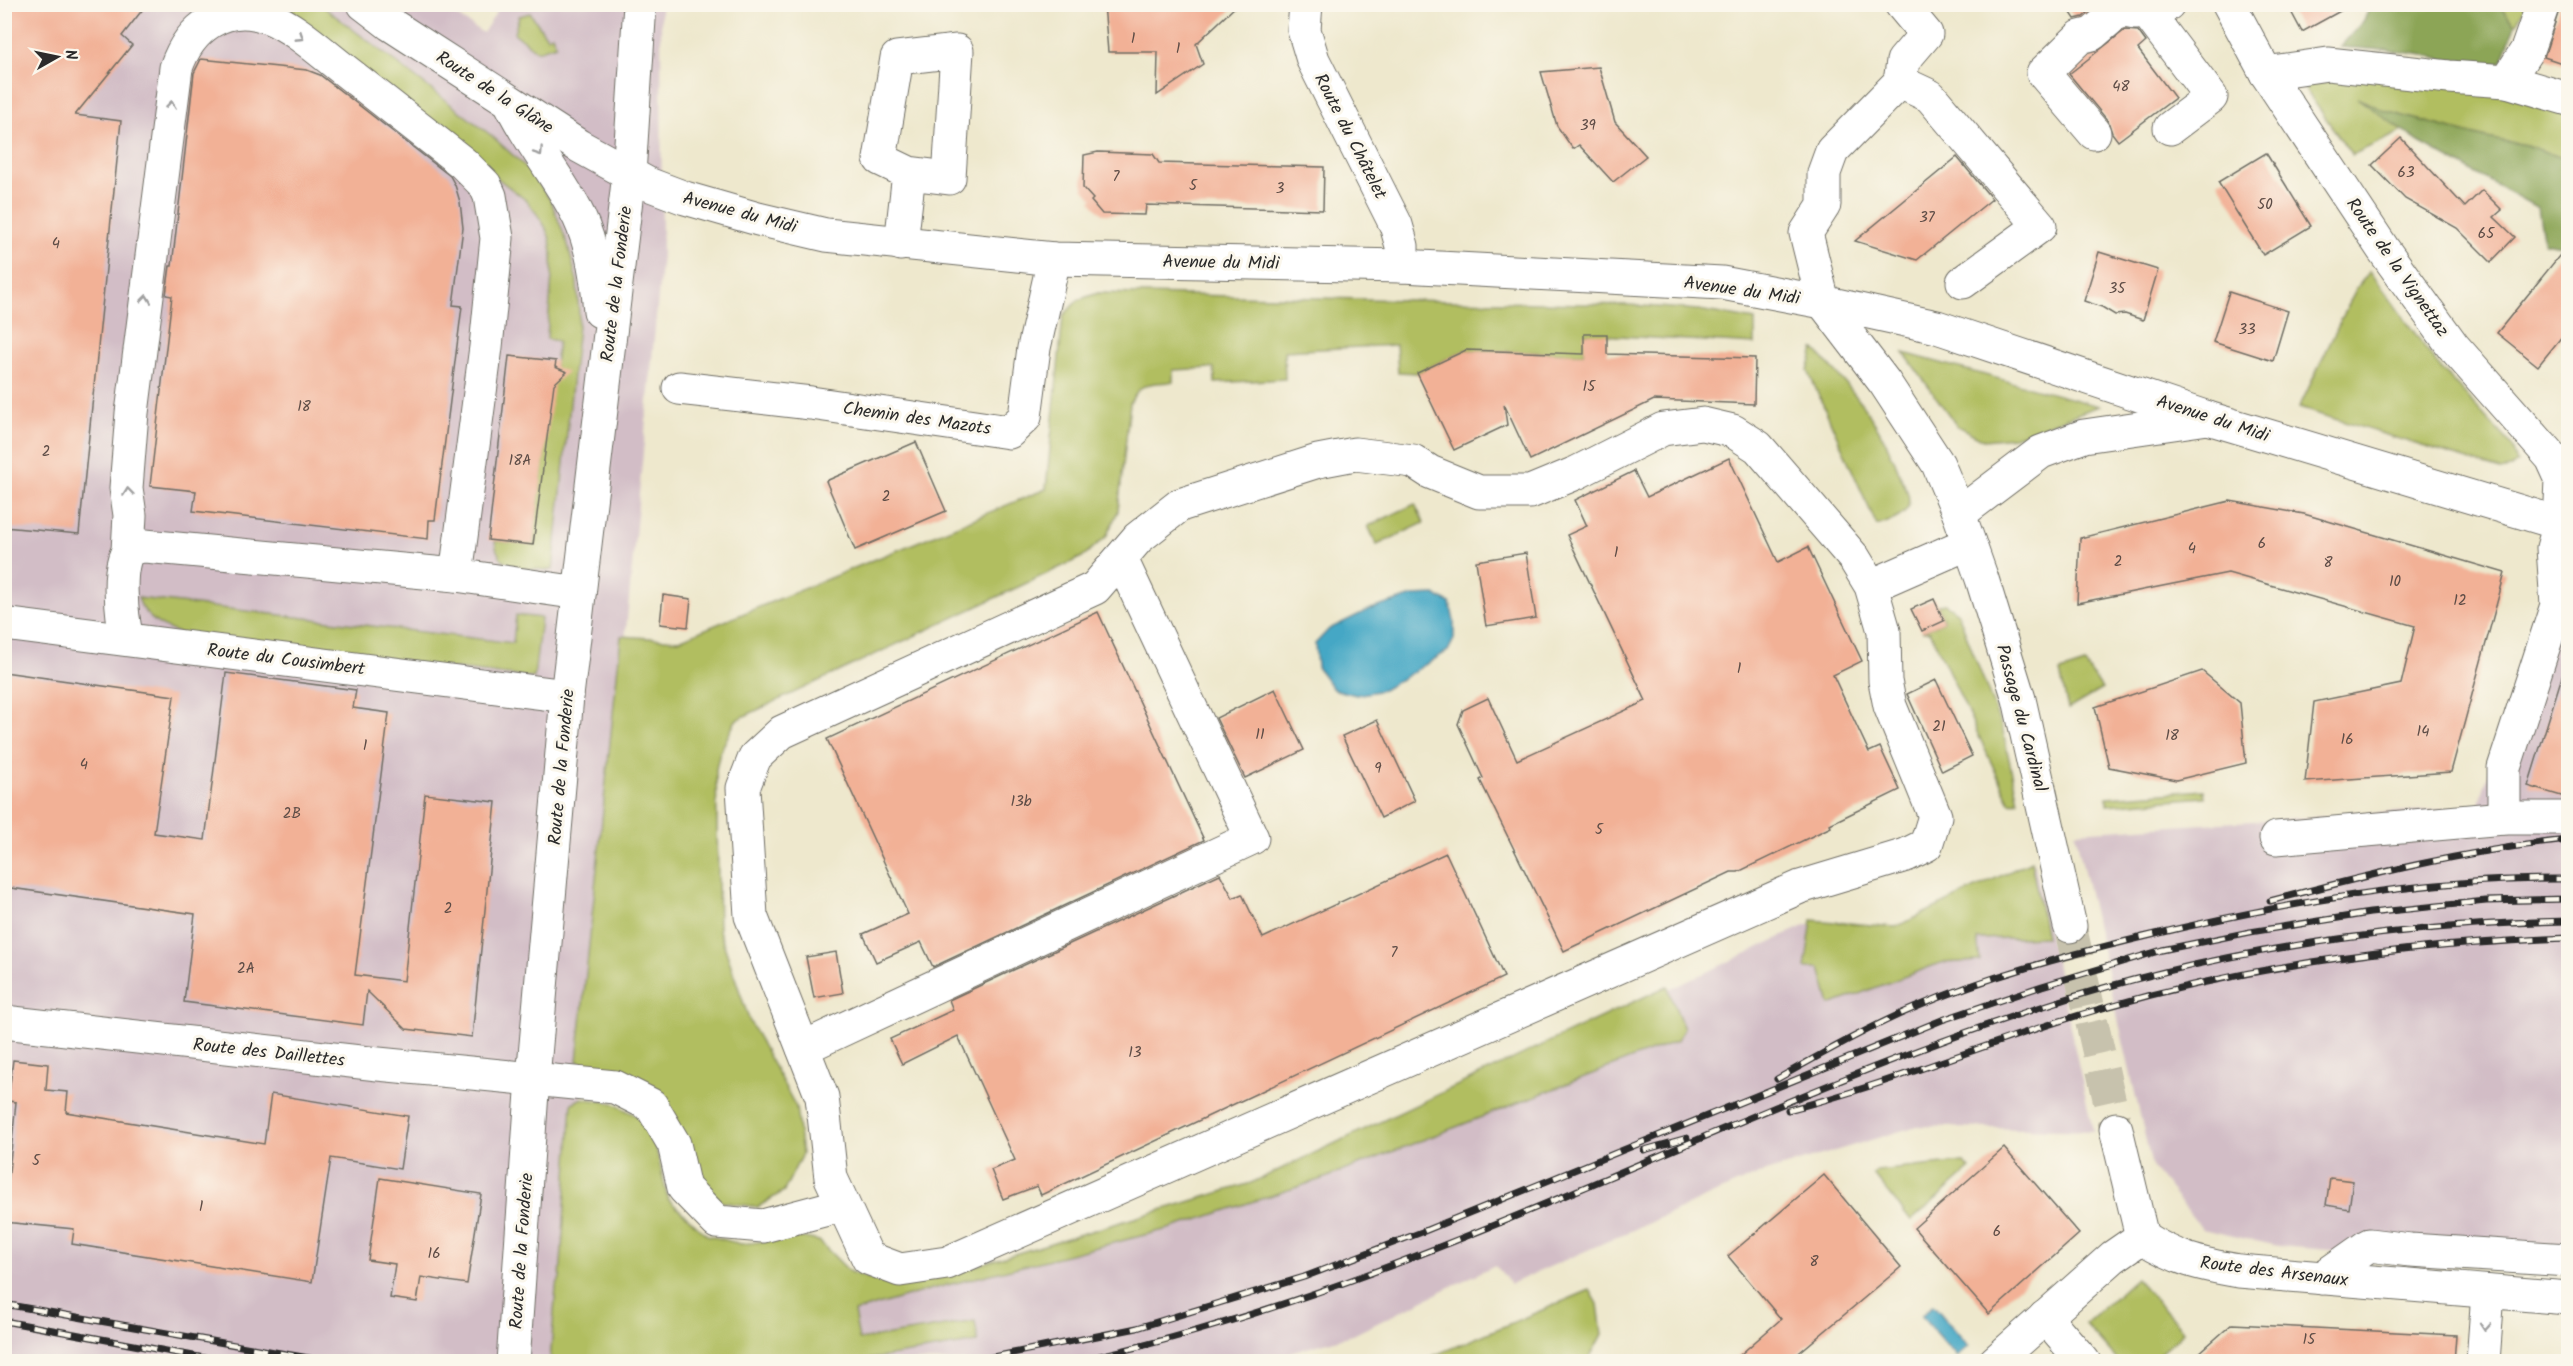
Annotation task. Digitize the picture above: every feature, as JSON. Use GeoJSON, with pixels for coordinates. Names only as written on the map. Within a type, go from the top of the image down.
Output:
{"type":"FeatureCollection","features":[{"type":"Feature","properties":{"kind":"main road","name":"Route de la Glâne"},"geometry":{"type":"LineString","coordinates":[[364,4],[390,24],[579,146],[629,174]]}},
{"type":"Feature","properties":{"kind":"main road","name":"Route de la Fonderie"},"geometry":{"type":"LineString","coordinates":[[513,1362],[533,1078],[567,696],[629,174],[640,4]]}},
{"type":"Feature","properties":{"kind":"main road","name":"Route du Châtelet"},"geometry":{"type":"LineString","coordinates":[[1306,4],[1304,30],[1313,60],[1396,225],[1402,246],[1402,266]]}},
{"type":"Feature","properties":{"kind":"main road","name":"Avenue du Midi"},"geometry":{"type":"LineString","coordinates":[[1823,302],[1806,234],[1824,205],[1824,173],[1832,151],[1900,82],[1903,61],[1926,34],[1901,4]]}},
{"type":"Feature","properties":{"kind":"main road","name":"Route de la Vignettaz"},"geometry":{"type":"LineString","coordinates":[[2229,4],[2266,73],[2383,249],[2453,346],[2552,458],[2562,480],[2564,524],[2553,548],[2557,605],[2504,768],[2504,818]]}},
{"type":"Feature","properties":{"kind":"main road"},"geometry":{"type":"LineString","coordinates":[[2507,81],[2527,50],[2543,4]]}},
{"type":"Feature","properties":{"kind":"main road"},"geometry":{"type":"LineString","coordinates":[[2094,133],[2043,73],[2080,37],[2092,34],[2120,10],[2135,13],[2145,5],[2159,10],[2211,97],[2170,128]]}},
{"type":"Feature","properties":{"kind":"main road"},"geometry":{"type":"LineString","coordinates":[[127,639],[120,599],[125,556],[128,551],[130,515],[126,488],[132,413],[176,68],[187,42],[203,26],[227,14],[256,13],[269,17],[310,43],[463,163],[484,185],[490,196],[497,238],[486,347],[456,575]]}},
{"type":"Feature","properties":{"kind":"main road"},"geometry":{"type":"LineString","coordinates":[[2266,73],[2328,64],[2507,81],[2568,99]]}},
{"type":"Feature","properties":{"kind":"main road"},"geometry":{"type":"LineString","coordinates":[[1900,82],[1930,96],[2040,226],[1963,282]]}},
{"type":"Feature","properties":{"kind":"main road"},"geometry":{"type":"LineString","coordinates":[[510,101],[524,129],[570,201],[589,243],[596,274],[607,364]]}},
{"type":"Feature","properties":{"kind":"main road"},"geometry":{"type":"LineString","coordinates":[[901,244],[909,173]]}},
{"type":"Feature","properties":{"kind":"main road","name":"Avenue du Midi"},"geometry":{"type":"LineString","coordinates":[[629,174],[685,198],[758,219],[826,235],[901,244],[1054,259],[1402,266],[1722,283],[1937,327],[2208,418],[2564,524]]}},
{"type":"Feature","properties":{"kind":"main road","name":"Chemin des Mazots"},"geometry":{"type":"LineString","coordinates":[[679,388],[811,403],[1009,432],[1025,417],[1034,348],[1054,259]]}},
{"type":"Feature","properties":{"kind":"main road","name":"Passage du Cardinal"},"geometry":{"type":"LineString","coordinates":[[1823,302],[1885,383],[1938,464],[1964,529],[2019,699],[2070,926]]}},
{"type":"Feature","properties":{"kind":"main road"},"geometry":{"type":"LineString","coordinates":[[1870,586],[1964,529],[2041,452],[2085,436],[2208,418]]}},
{"type":"Feature","properties":{"kind":"main road"},"geometry":{"type":"LineString","coordinates":[[1702,424],[1733,431],[1758,447],[1854,558],[1870,586],[1884,632],[1885,681],[1890,706],[1935,816],[1926,844],[1906,855],[1800,887],[947,1263],[900,1270],[868,1258],[831,1178],[822,1097],[751,916],[743,788],[755,757],[782,732],[1095,588],[1138,538],[1180,505],[1318,461],[1355,454],[1413,461],[1430,472],[1479,492],[1530,492],[1576,473],[1663,429],[1702,424]]}},
{"type":"Feature","properties":{"kind":"main road"},"geometry":{"type":"LineString","coordinates":[[128,551],[145,546],[456,575],[579,593]]}},
{"type":"Feature","properties":{"kind":"main road"},"geometry":{"type":"LineString","coordinates":[[803,1048],[1252,838],[1121,559]]}},
{"type":"Feature","properties":{"kind":"main road","name":"Route du Cousimbert"},"geometry":{"type":"LineString","coordinates":[[4,624],[567,696]]}},
{"type":"Feature","properties":{"kind":"main road"},"geometry":{"type":"LineString","coordinates":[[2276,838],[2504,818],[2568,818]]}},
{"type":"Feature","properties":{"kind":"main road","name":"Route des Daillettes"},"geometry":{"type":"LineString","coordinates":[[4,1022],[378,1064],[615,1087],[651,1105],[674,1144],[684,1188],[717,1222],[763,1226],[842,1205]]}},
{"type":"Feature","properties":{"kind":"main road"},"geometry":{"type":"LineString","coordinates":[[1995,1362],[2113,1257],[2142,1237],[2116,1129]]}},
{"type":"Feature","properties":{"kind":"main road","name":"Route des Arsenaux"},"geometry":{"type":"LineString","coordinates":[[2142,1237],[2168,1253],[2197,1264],[2239,1271],[2568,1298]]}},
{"type":"Feature","properties":{"kind":"main road"},"geometry":{"type":"LineString","coordinates":[[2322,1278],[2369,1245],[2410,1250],[2568,1260]]}},
{"type":"Feature","properties":{"kind":"main road"},"geometry":{"type":"LineString","coordinates":[[2483,1362],[2488,1292]]}},
{"type":"Feature","properties":{"kind":"main road"},"geometry":{"type":"LineString","coordinates":[[2045,1317],[2084,1362]]}},
{"type":"Feature","properties":{"kind":"shaded area"},"geometry":{"type":"Polygon","coordinates":[[[5,5],[441,5],[483,33],[501,5],[661,5],[662,255],[559,1328],[761,1334],[1252,1188],[1806,925],[1898,931],[2034,863],[2093,1131],[1917,1126],[1759,1174],[1511,1284],[1495,1265],[1355,1334],[1263,1361],[5,1362],[5,5]]]}},
{"type":"Feature","properties":{"kind":"shaded area"},"geometry":{"type":"Polygon","coordinates":[[[2559,549],[2568,552],[2568,1269],[2278,1246],[2202,1229],[2152,1167],[2075,832],[2478,807],[2559,549]]]}},
{"type":"Feature","properties":{"kind":"green space"},"geometry":{"type":"Polygon","coordinates":[[[272,5],[321,5],[492,136],[529,170],[551,201],[568,245],[577,281],[579,316],[553,570],[516,567],[508,564],[497,551],[495,541],[533,544],[558,341],[547,339],[552,250],[546,229],[527,201],[272,5]]]}},
{"type":"Feature","properties":{"kind":"green space"},"geometry":{"type":"Polygon","coordinates":[[[2371,5],[2498,5],[2515,25],[2502,62],[2472,69],[2432,56],[2340,47],[2364,20],[2371,5]]]}},
{"type":"Feature","properties":{"kind":"green space"},"geometry":{"type":"Polygon","coordinates":[[[2498,5],[2527,5],[2515,25],[2498,5]]]}},
{"type":"Feature","properties":{"kind":"green space"},"geometry":{"type":"Polygon","coordinates":[[[530,13],[547,37],[552,35],[556,45],[537,51],[514,33],[519,16],[530,13]]]}},
{"type":"Feature","properties":{"kind":"green space"},"geometry":{"type":"Polygon","coordinates":[[[2335,74],[2484,88],[2568,110],[2568,160],[2526,145],[2486,138],[2385,111],[2361,100],[2403,131],[2352,155],[2302,85],[2335,74]]]}},
{"type":"Feature","properties":{"kind":"green space"},"geometry":{"type":"Polygon","coordinates":[[[2357,98],[2385,111],[2486,138],[2526,145],[2568,160],[2568,247],[2544,243],[2538,208],[2419,142],[2357,98]]]}},
{"type":"Feature","properties":{"kind":"green space"},"geometry":{"type":"Polygon","coordinates":[[[2370,271],[2437,364],[2512,446],[2517,463],[2511,468],[2500,470],[2299,408],[2356,289],[2370,271]]]}},
{"type":"Feature","properties":{"kind":"green space"},"geometry":{"type":"Polygon","coordinates":[[[1098,293],[1629,305],[1699,310],[1755,320],[1755,344],[1585,334],[1584,354],[1466,350],[1417,373],[1398,372],[1396,345],[1284,351],[1285,379],[1215,383],[1214,368],[1173,370],[1173,382],[1153,383],[1142,387],[1130,403],[1118,511],[1106,537],[1082,557],[736,720],[720,752],[716,769],[719,930],[750,1022],[796,1107],[802,1154],[784,1191],[758,1207],[722,1202],[697,1181],[659,1097],[631,1075],[589,1068],[577,1061],[621,636],[679,640],[1046,489],[1063,316],[1078,300],[1098,293]]]}},
{"type":"Feature","properties":{"kind":"green space"},"geometry":{"type":"Polygon","coordinates":[[[1814,349],[1854,394],[1886,443],[1909,500],[1906,511],[1895,519],[1877,526],[1808,371],[1814,349]]]}},
{"type":"Feature","properties":{"kind":"green space"},"geometry":{"type":"Polygon","coordinates":[[[1904,353],[2099,406],[2014,437],[1984,440],[1957,426],[1904,353]]]}},
{"type":"Feature","properties":{"kind":"green space"},"geometry":{"type":"Polygon","coordinates":[[[1415,504],[1424,523],[1377,545],[1368,526],[1415,504]]]}},
{"type":"Feature","properties":{"kind":"green space"},"geometry":{"type":"Polygon","coordinates":[[[138,598],[513,643],[516,615],[541,618],[534,678],[192,638],[153,620],[138,598]]]}},
{"type":"Feature","properties":{"kind":"green space"},"geometry":{"type":"Polygon","coordinates":[[[1945,604],[1958,613],[2003,731],[2018,801],[2010,803],[1930,631],[1922,631],[1944,621],[1937,605],[1945,604]]]}},
{"type":"Feature","properties":{"kind":"green space"},"geometry":{"type":"Polygon","coordinates":[[[2085,664],[2102,689],[2068,709],[2060,672],[2085,664]]]}},
{"type":"Feature","properties":{"kind":"green space"},"geometry":{"type":"Polygon","coordinates":[[[2204,790],[2205,797],[2107,805],[2107,797],[2204,790]]]}},
{"type":"Feature","properties":{"kind":"green space"},"geometry":{"type":"Polygon","coordinates":[[[2031,861],[2046,937],[1977,939],[1980,961],[1940,963],[1830,1005],[1820,968],[1805,968],[1812,920],[1896,927],[2031,861]]]}},
{"type":"Feature","properties":{"kind":"green space"},"geometry":{"type":"Polygon","coordinates":[[[1667,986],[1684,1029],[1677,1041],[1325,1178],[1172,1228],[932,1289],[854,1312],[859,1340],[975,1321],[978,1342],[853,1362],[550,1362],[556,1287],[560,1278],[572,1103],[582,1098],[613,1103],[639,1117],[656,1148],[668,1199],[707,1235],[741,1244],[800,1237],[819,1241],[850,1272],[877,1281],[931,1279],[1251,1183],[1667,986]]]}},
{"type":"Feature","properties":{"kind":"green space"},"geometry":{"type":"Polygon","coordinates":[[[1963,1162],[1970,1169],[1911,1221],[1873,1174],[1877,1171],[1963,1162]]]}},
{"type":"Feature","properties":{"kind":"green space"},"geometry":{"type":"Polygon","coordinates":[[[2136,1278],[2184,1332],[2151,1361],[2118,1361],[2085,1324],[2136,1278]]]}},
{"type":"Feature","properties":{"kind":"green space"},"geometry":{"type":"Polygon","coordinates":[[[1590,1290],[1598,1304],[1602,1334],[1588,1361],[1421,1361],[1590,1290]]]}},
{"type":"Feature","properties":{"kind":"water"},"geometry":{"type":"Polygon","coordinates":[[[1435,595],[1450,603],[1454,621],[1454,639],[1448,651],[1383,690],[1356,695],[1333,689],[1317,667],[1315,644],[1329,629],[1368,610],[1413,596],[1435,595]]]}},
{"type":"Feature","properties":{"kind":"water"},"geometry":{"type":"Polygon","coordinates":[[[1933,1305],[1969,1346],[1957,1357],[1921,1316],[1933,1305]]]}},
{"type":"Feature","properties":{"kind":"building"},"geometry":{"type":"Polygon","coordinates":[[[4,4],[147,4],[122,36],[132,45],[75,115],[121,121],[79,534],[4,527],[4,4]]]}},
{"type":"Feature","properties":{"kind":"building"},"geometry":{"type":"Polygon","coordinates":[[[1104,4],[1238,4],[1196,44],[1203,64],[1157,95],[1158,52],[1108,52],[1104,4]]]}},
{"type":"Feature","properties":{"kind":"building"},"geometry":{"type":"Polygon","coordinates":[[[2065,4],[2098,4],[2083,17],[2075,19],[2065,4]]]}},
{"type":"Feature","properties":{"kind":"building"},"geometry":{"type":"Polygon","coordinates":[[[2287,4],[2353,4],[2302,32],[2287,4]]]}},
{"type":"Feature","properties":{"kind":"building"},"geometry":{"type":"Polygon","coordinates":[[[2561,4],[2568,4],[2568,65],[2544,57],[2561,4]]]}},
{"type":"Feature","properties":{"kind":"building"},"geometry":{"type":"Polygon","coordinates":[[[2125,30],[2138,31],[2146,42],[2138,49],[2175,98],[2118,141],[2108,121],[2069,74],[2125,30]]]}},
{"type":"Feature","properties":{"kind":"building"},"geometry":{"type":"Polygon","coordinates":[[[201,59],[307,70],[320,75],[450,176],[455,185],[460,202],[463,228],[453,305],[462,306],[435,520],[429,520],[428,539],[193,511],[196,491],[150,486],[172,296],[166,295],[170,266],[172,266],[194,73],[201,59]]]}},
{"type":"Feature","properties":{"kind":"building"},"geometry":{"type":"Polygon","coordinates":[[[1599,67],[1615,122],[1646,156],[1613,182],[1579,145],[1573,149],[1557,126],[1541,72],[1599,67]]]}},
{"type":"Feature","properties":{"kind":"building"},"geometry":{"type":"Polygon","coordinates":[[[2401,138],[2465,207],[2482,190],[2502,210],[2494,217],[2515,237],[2491,262],[2457,228],[2405,199],[2372,165],[2401,138]]]}},
{"type":"Feature","properties":{"kind":"building"},"geometry":{"type":"Polygon","coordinates":[[[1098,152],[1153,154],[1159,163],[1324,167],[1323,210],[1146,205],[1145,215],[1102,214],[1083,188],[1084,155],[1098,152]]]}},
{"type":"Feature","properties":{"kind":"building"},"geometry":{"type":"Polygon","coordinates":[[[2266,153],[2311,226],[2263,255],[2218,182],[2266,153]]]}},
{"type":"Feature","properties":{"kind":"building"},"geometry":{"type":"Polygon","coordinates":[[[1957,157],[1992,199],[1917,260],[1855,241],[1957,157]]]}},
{"type":"Feature","properties":{"kind":"building"},"geometry":{"type":"Polygon","coordinates":[[[2568,245],[2568,329],[2538,366],[2497,333],[2568,245]]]}},
{"type":"Feature","properties":{"kind":"building"},"geometry":{"type":"Polygon","coordinates":[[[2099,252],[2158,270],[2143,320],[2125,314],[2115,315],[2102,307],[2084,301],[2099,252]]]}},
{"type":"Feature","properties":{"kind":"building"},"geometry":{"type":"Polygon","coordinates":[[[2229,292],[2288,311],[2273,361],[2213,342],[2229,292]]]}},
{"type":"Feature","properties":{"kind":"building"},"geometry":{"type":"Polygon","coordinates":[[[1584,334],[1607,334],[1607,354],[1755,358],[1754,404],[1654,400],[1530,460],[1504,404],[1507,425],[1454,450],[1417,373],[1466,350],[1584,354],[1584,334]]]}},
{"type":"Feature","properties":{"kind":"building"},"geometry":{"type":"Polygon","coordinates":[[[509,356],[556,361],[555,367],[567,372],[554,384],[533,545],[488,540],[509,356]]]}},
{"type":"Feature","properties":{"kind":"building"},"geometry":{"type":"Polygon","coordinates":[[[916,442],[946,511],[855,550],[826,481],[916,442]]]}},
{"type":"Feature","properties":{"kind":"building"},"geometry":{"type":"Polygon","coordinates":[[[1729,458],[1778,562],[1808,547],[1862,661],[1833,675],[1869,752],[1880,747],[1900,790],[1830,824],[1831,827],[1738,872],[1731,872],[1564,951],[1480,780],[1483,778],[1458,724],[1463,710],[1488,698],[1517,760],[1646,701],[1567,535],[1587,526],[1575,500],[1634,471],[1647,497],[1729,458]]]}},
{"type":"Feature","properties":{"kind":"building"},"geometry":{"type":"Polygon","coordinates":[[[2230,501],[2304,514],[2505,573],[2451,772],[2305,782],[2314,702],[2401,684],[2415,626],[2228,573],[2077,603],[2080,538],[2230,501]]]}},
{"type":"Feature","properties":{"kind":"building"},"geometry":{"type":"Polygon","coordinates":[[[1526,553],[1536,618],[1486,626],[1476,561],[1526,553]]]}},
{"type":"Feature","properties":{"kind":"building"},"geometry":{"type":"Polygon","coordinates":[[[663,595],[691,599],[688,627],[660,624],[663,595]]]}},
{"type":"Feature","properties":{"kind":"building"},"geometry":{"type":"Polygon","coordinates":[[[1934,599],[1944,621],[1922,631],[1911,609],[1934,599]]]}},
{"type":"Feature","properties":{"kind":"building"},"geometry":{"type":"Polygon","coordinates":[[[1098,612],[1204,840],[933,967],[921,942],[876,962],[863,934],[908,914],[827,739],[1098,612]]]}},
{"type":"Feature","properties":{"kind":"building"},"geometry":{"type":"Polygon","coordinates":[[[2202,671],[2240,703],[2246,763],[2176,780],[2109,767],[2095,707],[2202,671]]]}},
{"type":"Feature","properties":{"kind":"building"},"geometry":{"type":"Polygon","coordinates":[[[4,672],[174,696],[154,833],[205,840],[226,673],[356,690],[353,708],[389,713],[355,975],[404,981],[425,794],[496,802],[472,1037],[406,1029],[367,991],[363,1025],[184,1002],[195,914],[4,887],[4,672]]]}},
{"type":"Feature","properties":{"kind":"building"},"geometry":{"type":"Polygon","coordinates":[[[2563,673],[2568,674],[2568,798],[2528,786],[2563,673]]]}},
{"type":"Feature","properties":{"kind":"building"},"geometry":{"type":"Polygon","coordinates":[[[1936,680],[1972,756],[1942,771],[1907,694],[1936,680]]]}},
{"type":"Feature","properties":{"kind":"building"},"geometry":{"type":"Polygon","coordinates":[[[1275,689],[1304,750],[1245,778],[1216,718],[1275,689]]]}},
{"type":"Feature","properties":{"kind":"building"},"geometry":{"type":"Polygon","coordinates":[[[1377,720],[1415,801],[1381,818],[1342,736],[1377,720]]]}},
{"type":"Feature","properties":{"kind":"building"},"geometry":{"type":"Polygon","coordinates":[[[1446,853],[1504,977],[1041,1195],[1037,1186],[1003,1199],[991,1170],[1015,1160],[958,1036],[902,1064],[890,1039],[953,1010],[949,1000],[1220,874],[1233,898],[1242,894],[1263,938],[1446,853]]]}},
{"type":"Feature","properties":{"kind":"building"},"geometry":{"type":"Polygon","coordinates":[[[836,952],[843,993],[814,998],[806,957],[836,952]]]}},
{"type":"Feature","properties":{"kind":"building"},"geometry":{"type":"Polygon","coordinates":[[[13,1060],[48,1064],[46,1090],[68,1092],[66,1112],[264,1144],[271,1094],[408,1116],[400,1169],[331,1158],[312,1282],[72,1244],[74,1229],[4,1222],[16,1102],[8,1101],[13,1060]]]}},
{"type":"Feature","properties":{"kind":"building"},"geometry":{"type":"Polygon","coordinates":[[[2004,1148],[2079,1234],[1989,1314],[1914,1228],[2004,1148]]]}},
{"type":"Feature","properties":{"kind":"building"},"geometry":{"type":"Polygon","coordinates":[[[1824,1175],[1901,1267],[1788,1362],[1732,1362],[1781,1319],[1728,1256],[1824,1175]]]}},
{"type":"Feature","properties":{"kind":"building"},"geometry":{"type":"Polygon","coordinates":[[[380,1178],[481,1194],[467,1284],[421,1277],[417,1302],[390,1298],[395,1264],[368,1260],[380,1178]]]}},
{"type":"Feature","properties":{"kind":"building"},"geometry":{"type":"Polygon","coordinates":[[[2330,1178],[2353,1181],[2349,1209],[2326,1205],[2330,1178]]]}},
{"type":"Feature","properties":{"kind":"building"},"geometry":{"type":"Polygon","coordinates":[[[2232,1324],[2456,1335],[2454,1362],[2189,1362],[2232,1324]]]}},
{"type":"Feature","properties":{"kind":"tunnel"},"geometry":{"type":"LineString","coordinates":[[2070,926],[2116,1129]]}},
{"type":"Feature","properties":{"kind":"railway"},"geometry":{"type":"LineString","coordinates":[[2270,901],[2455,857],[2568,840]]}},
{"type":"Feature","properties":{"kind":"railway"},"geometry":{"type":"LineString","coordinates":[[1777,1079],[1879,1024],[1914,1008],[1970,986],[2056,959],[2114,944],[2248,913],[2354,895],[2461,883],[2568,879]]}},
{"type":"Feature","properties":{"kind":"railway"},"geometry":{"type":"LineString","coordinates":[[968,1362],[1137,1328],[1304,1277],[1422,1232],[1942,1020],[2042,986],[2162,950],[2250,932],[2370,913],[2486,901],[2568,899]]}},
{"type":"Feature","properties":{"kind":"railway"},"geometry":{"type":"LineString","coordinates":[[1073,1362],[1198,1330],[1321,1291],[1442,1246],[1799,1097],[1919,1050],[2105,987],[2236,956],[2368,935],[2435,928],[2568,921]]}},
{"type":"Feature","properties":{"kind":"railway"},"geometry":{"type":"LineString","coordinates":[[1788,1110],[1867,1087],[2063,1020],[2218,979],[2392,951],[2568,938]]}},
{"type":"Feature","properties":{"kind":"railway"},"geometry":{"type":"LineString","coordinates":[[1644,1150],[1687,1138]]}},
{"type":"Feature","properties":{"kind":"railway"},"geometry":{"type":"LineString","coordinates":[[4,1304],[331,1362]]}},
{"type":"Feature","properties":{"kind":"railway"},"geometry":{"type":"LineString","coordinates":[[4,1321],[226,1362]]}}]}
